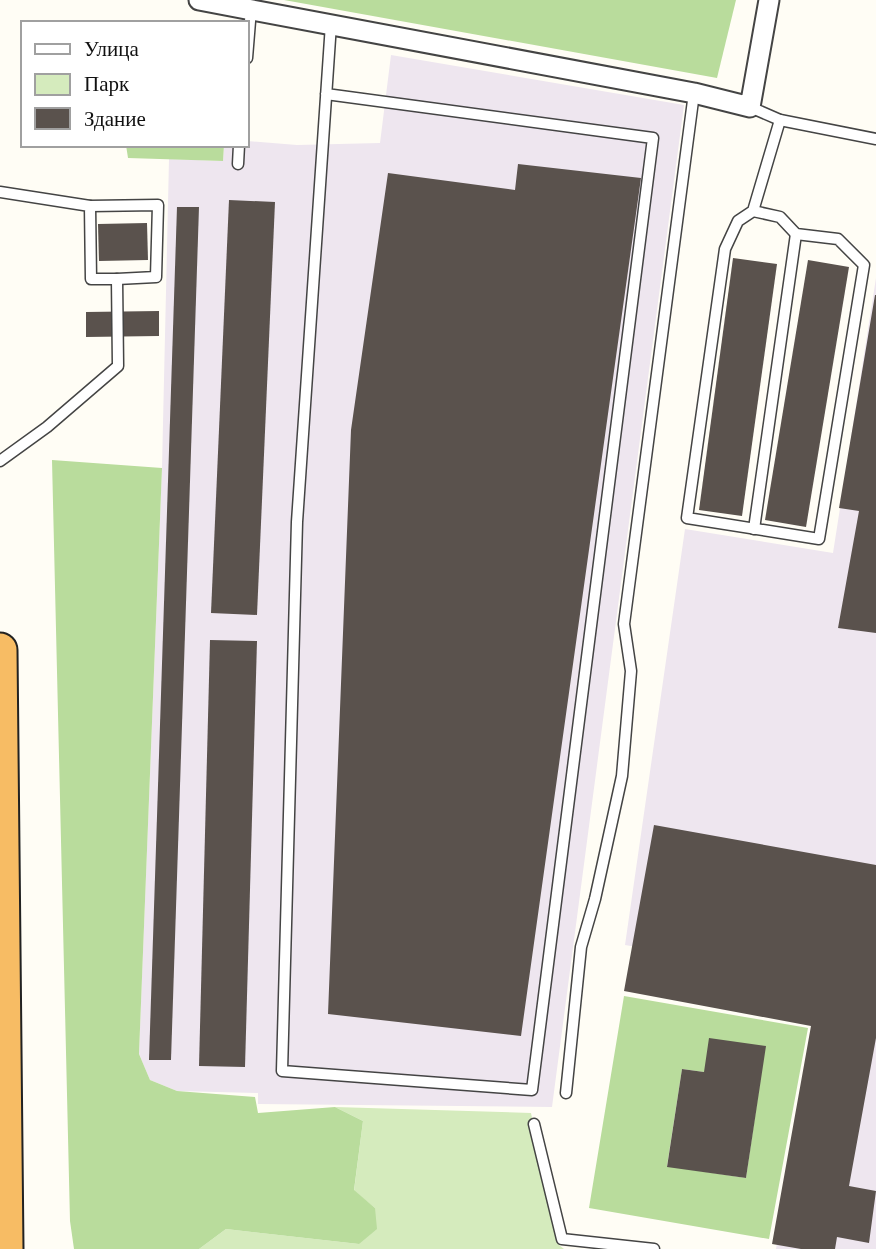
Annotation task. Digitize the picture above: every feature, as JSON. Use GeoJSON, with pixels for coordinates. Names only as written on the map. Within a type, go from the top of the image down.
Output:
{"type":"FeatureCollection","features":[{"type":"Feature","properties":{"kind":"highway"},"geometry":{"type":"LineString","coordinates":[[0,650],[6,1249]]}},
{"type":"Feature","properties":{"kind":"street"},"geometry":{"type":"LineString","coordinates":[[199,0],[694,93],[750,107],[769,0]]}},
{"type":"Feature","properties":{"kind":"lane"},"geometry":{"type":"LineString","coordinates":[[248,46],[251,9]]}},
{"type":"Feature","properties":{"kind":"lane"},"geometry":{"type":"LineString","coordinates":[[326,94],[653,138],[533,1090],[282,1071],[297,522],[326,94],[331,24]]}},
{"type":"Feature","properties":{"kind":"lane"},"geometry":{"type":"LineString","coordinates":[[566,1093],[580,947],[595,899],[622,776],[631,671],[625,624],[694,93]]}},
{"type":"Feature","properties":{"kind":"lane"},"geometry":{"type":"LineString","coordinates":[[750,107],[780,120],[876,139]]}},
{"type":"Feature","properties":{"kind":"lane"},"geometry":{"type":"LineString","coordinates":[[753,211],[780,217],[796,234],[838,239],[864,265],[819,539],[687,518],[725,249],[738,221],[753,211],[780,120]]}},
{"type":"Feature","properties":{"kind":"lane"},"geometry":{"type":"LineString","coordinates":[[238,164],[239,147]]}},
{"type":"Feature","properties":{"kind":"lane"},"geometry":{"type":"LineString","coordinates":[[0,192],[90,206],[158,205],[156,277],[91,279],[90,206]]}},
{"type":"Feature","properties":{"kind":"lane"},"geometry":{"type":"LineString","coordinates":[[754,529],[796,234]]}},
{"type":"Feature","properties":{"kind":"lane"},"geometry":{"type":"LineString","coordinates":[[0,461],[47,427],[118,366],[117,279]]}},
{"type":"Feature","properties":{"kind":"lane"},"geometry":{"type":"LineString","coordinates":[[534,1124],[562,1239],[654,1249]]}},
{"type":"Feature","properties":{"kind":"shaded area"},"geometry":{"type":"Polygon","coordinates":[[[391,55],[684,105],[552,1107],[258,1104],[258,1093],[177,1091],[150,1080],[139,1054],[162,468],[169,159],[223,161],[224,147],[248,147],[248,141],[297,145],[380,143],[391,55]]]}},
{"type":"Feature","properties":{"kind":"shaded area"},"geometry":{"type":"Polygon","coordinates":[[[876,278],[876,1249],[776,1249],[820,979],[625,945],[685,529],[833,553],[876,278]]]}},
{"type":"Feature","properties":{"kind":"green space"},"geometry":{"type":"Polygon","coordinates":[[[284,0],[736,0],[717,78],[284,0]]]}},
{"type":"Feature","properties":{"kind":"green space"},"geometry":{"type":"Polygon","coordinates":[[[126,147],[224,147],[223,161],[128,158],[126,147]]]}},
{"type":"Feature","properties":{"kind":"green space"},"geometry":{"type":"Polygon","coordinates":[[[52,460],[162,468],[139,1054],[150,1080],[177,1091],[255,1097],[258,1113],[335,1107],[363,1121],[354,1190],[375,1208],[377,1229],[359,1244],[226,1229],[199,1249],[74,1249],[70,1221],[52,460]]]}},
{"type":"Feature","properties":{"kind":"green space"},"geometry":{"type":"Polygon","coordinates":[[[624,996],[808,1028],[769,1239],[589,1208],[624,996]],[[765,1047],[704,1072],[682,1069],[667,1166],[746,1178],[765,1047]]]}},
{"type":"Feature","properties":{"kind":"green space"},"geometry":{"type":"Polygon","coordinates":[[[335,1107],[531,1113],[559,1245],[564,1249],[199,1249],[226,1229],[359,1244],[375,1208],[354,1191],[363,1121],[335,1107]]]}},
{"type":"Feature","properties":{"kind":"building"},"geometry":{"type":"Polygon","coordinates":[[[518,164],[641,178],[521,1036],[328,1014],[351,430],[388,173],[515,190],[518,164]]]}},
{"type":"Feature","properties":{"kind":"building"},"geometry":{"type":"Polygon","coordinates":[[[229,200],[275,202],[257,615],[211,613],[229,200]]]}},
{"type":"Feature","properties":{"kind":"building"},"geometry":{"type":"Polygon","coordinates":[[[177,207],[199,207],[171,1060],[149,1060],[177,207]]]}},
{"type":"Feature","properties":{"kind":"building"},"geometry":{"type":"Polygon","coordinates":[[[147,223],[148,260],[99,261],[98,224],[147,223]]]}},
{"type":"Feature","properties":{"kind":"building"},"geometry":{"type":"Polygon","coordinates":[[[733,258],[777,264],[742,516],[699,510],[733,258]]]}},
{"type":"Feature","properties":{"kind":"building"},"geometry":{"type":"Polygon","coordinates":[[[808,260],[849,267],[806,527],[765,520],[808,260]]]}},
{"type":"Feature","properties":{"kind":"building"},"geometry":{"type":"Polygon","coordinates":[[[875,295],[876,633],[838,628],[859,511],[839,508],[875,295]]]}},
{"type":"Feature","properties":{"kind":"building"},"geometry":{"type":"Polygon","coordinates":[[[159,311],[159,336],[86,337],[86,312],[159,311]]]}},
{"type":"Feature","properties":{"kind":"building"},"geometry":{"type":"Polygon","coordinates":[[[210,640],[257,641],[245,1067],[199,1066],[210,640]]]}},
{"type":"Feature","properties":{"kind":"building"},"geometry":{"type":"Polygon","coordinates":[[[654,825],[876,865],[876,1038],[849,1186],[876,1191],[869,1243],[837,1237],[835,1249],[801,1249],[772,1244],[811,1026],[624,991],[654,825]]]}},
{"type":"Feature","properties":{"kind":"building"},"geometry":{"type":"Polygon","coordinates":[[[709,1038],[766,1046],[746,1178],[667,1167],[682,1069],[704,1072],[709,1038]]]}}]}
